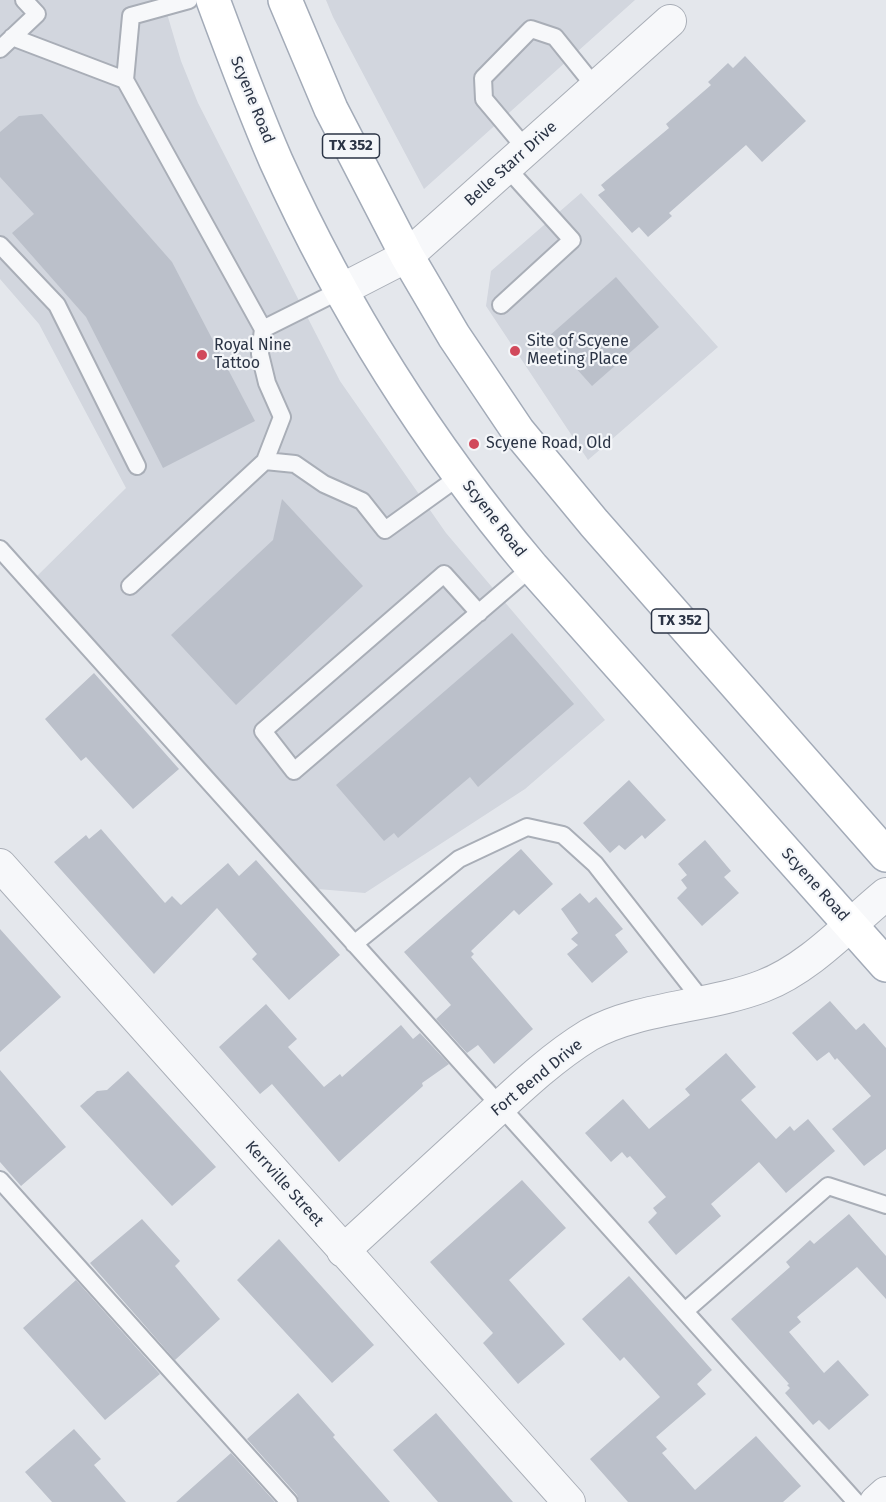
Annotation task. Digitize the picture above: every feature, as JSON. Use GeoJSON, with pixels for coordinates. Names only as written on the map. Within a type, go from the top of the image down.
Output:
{"type":"FeatureCollection","features":[{"type":"Feature","properties":{"kind":"main road","name":"Scyene Road"},"geometry":{"type":"LineString","coordinates":[[213,0],[276,161],[341,290],[392,377],[460,476],[498,527],[532,567],[886,965]]}},
{"type":"Feature","properties":{"kind":"main road","name":"TX 352"},"geometry":{"type":"LineString","coordinates":[[285,0],[331,109],[407,256],[454,336],[518,431],[594,523],[886,855]]}},
{"type":"Feature","properties":{"kind":"street","name":"Belle Starr Drive"},"geometry":{"type":"LineString","coordinates":[[341,290],[407,256],[670,21]]}},
{"type":"Feature","properties":{"kind":"street","name":"Kerrville Street"},"geometry":{"type":"LineString","coordinates":[[0,865],[568,1502]]}},
{"type":"Feature","properties":{"kind":"street","name":"Fort Bend Drive"},"geometry":{"type":"LineString","coordinates":[[343,1251],[501,1106],[558,1057],[590,1035],[621,1020],[704,1003],[761,987],[782,978],[802,966],[886,894]]}},
{"type":"Feature","properties":{"kind":"street"},"geometry":{"type":"LineString","coordinates":[[876,1502],[886,1493]]}},
{"type":"Feature","properties":{"kind":"lane"},"geometry":{"type":"LineString","coordinates":[[24,0],[37,14],[6,43],[125,80]]}},
{"type":"Feature","properties":{"kind":"lane"},"geometry":{"type":"LineString","coordinates":[[130,586],[265,460],[282,417],[267,383],[260,354],[263,328],[125,80],[131,16],[189,0]]}},
{"type":"Feature","properties":{"kind":"lane"},"geometry":{"type":"LineString","coordinates":[[501,305],[572,240],[517,159],[484,99],[483,78],[531,29],[555,37],[596,88]]}},
{"type":"Feature","properties":{"kind":"lane"},"geometry":{"type":"LineString","coordinates":[[0,245],[57,305],[137,466]]}},
{"type":"Feature","properties":{"kind":"lane"},"geometry":{"type":"LineString","coordinates":[[263,328],[341,290]]}},
{"type":"Feature","properties":{"kind":"lane"},"geometry":{"type":"LineString","coordinates":[[265,460],[295,464],[324,484],[362,501],[385,530],[460,476]]}},
{"type":"Feature","properties":{"kind":"lane"},"geometry":{"type":"LineString","coordinates":[[0,549],[856,1502]]}},
{"type":"Feature","properties":{"kind":"lane"},"geometry":{"type":"LineString","coordinates":[[479,613],[444,574],[263,731],[294,771],[479,613],[532,567]]}},
{"type":"Feature","properties":{"kind":"lane"},"geometry":{"type":"LineString","coordinates":[[354,944],[459,859],[527,827],[563,835],[595,864],[704,1003]]}},
{"type":"Feature","properties":{"kind":"lane"},"geometry":{"type":"LineString","coordinates":[[0,1180],[289,1502]]}},
{"type":"Feature","properties":{"kind":"lane"},"geometry":{"type":"LineString","coordinates":[[685,1311],[828,1186],[886,1204]]}},
{"type":"Feature","properties":{"kind":"shaded area"},"geometry":{"type":"Polygon","coordinates":[[[0,0],[163,0],[181,61],[198,103],[340,381],[446,533],[605,720],[525,789],[365,893],[306,888],[35,578],[126,488],[39,324],[0,279],[0,0]]]}},
{"type":"Feature","properties":{"kind":"shaded area"},"geometry":{"type":"Polygon","coordinates":[[[326,0],[635,0],[424,189],[326,0]]]}},
{"type":"Feature","properties":{"kind":"shaded area"},"geometry":{"type":"Polygon","coordinates":[[[581,193],[718,347],[588,460],[486,306],[491,271],[581,193]]]}},
{"type":"Feature","properties":{"kind":"building"},"geometry":{"type":"Polygon","coordinates":[[[745,56],[806,121],[762,162],[746,145],[669,213],[672,216],[648,237],[639,227],[632,233],[598,195],[605,190],[601,185],[669,128],[666,124],[711,85],[708,82],[728,63],[733,68],[745,56]]]}},
{"type":"Feature","properties":{"kind":"building"},"geometry":{"type":"Polygon","coordinates":[[[42,114],[172,262],[255,421],[163,468],[86,317],[12,233],[34,214],[0,177],[0,132],[19,116],[42,114]]]}},
{"type":"Feature","properties":{"kind":"building"},"geometry":{"type":"Polygon","coordinates":[[[616,277],[659,327],[592,386],[548,337],[616,277]]]}},
{"type":"Feature","properties":{"kind":"building"},"geometry":{"type":"Polygon","coordinates":[[[282,499],[363,586],[236,705],[171,635],[273,540],[282,499]]]}},
{"type":"Feature","properties":{"kind":"building"},"geometry":{"type":"Polygon","coordinates":[[[512,633],[574,704],[478,787],[470,777],[398,838],[394,833],[384,841],[336,785],[512,633]]]}},
{"type":"Feature","properties":{"kind":"building"},"geometry":{"type":"Polygon","coordinates":[[[94,673],[179,769],[133,809],[86,757],[81,761],[45,719],[94,673]]]}},
{"type":"Feature","properties":{"kind":"building"},"geometry":{"type":"Polygon","coordinates":[[[629,780],[666,820],[645,839],[642,835],[625,850],[619,845],[610,853],[583,823],[629,780]]]}},
{"type":"Feature","properties":{"kind":"building"},"geometry":{"type":"Polygon","coordinates":[[[101,829],[165,903],[172,896],[181,905],[228,863],[239,876],[256,860],[340,955],[289,1000],[252,959],[257,954],[217,908],[154,974],[54,862],[86,835],[89,839],[101,829]]]}},
{"type":"Feature","properties":{"kind":"building"},"geometry":{"type":"Polygon","coordinates":[[[705,840],[731,871],[724,877],[739,893],[702,926],[677,898],[687,888],[681,880],[687,875],[678,864],[705,840]]]}},
{"type":"Feature","properties":{"kind":"building"},"geometry":{"type":"Polygon","coordinates":[[[521,849],[553,884],[519,915],[514,910],[471,951],[474,954],[471,957],[533,1029],[494,1064],[478,1045],[467,1053],[436,1019],[451,1005],[404,952],[521,849]]]}},
{"type":"Feature","properties":{"kind":"building"},"geometry":{"type":"Polygon","coordinates":[[[580,893],[589,903],[596,897],[623,929],[615,935],[628,952],[592,983],[567,954],[578,945],[571,939],[578,933],[561,909],[580,893]]]}},
{"type":"Feature","properties":{"kind":"building"},"geometry":{"type":"Polygon","coordinates":[[[0,929],[61,997],[0,1052],[0,929]]]}},
{"type":"Feature","properties":{"kind":"building"},"geometry":{"type":"Polygon","coordinates":[[[830,1001],[856,1030],[864,1023],[886,1048],[886,1149],[864,1166],[832,1129],[871,1096],[837,1058],[835,1060],[829,1052],[817,1061],[792,1033],[830,1001]]]}},
{"type":"Feature","properties":{"kind":"building"},"geometry":{"type":"Polygon","coordinates":[[[266,1004],[297,1039],[288,1047],[324,1087],[340,1074],[342,1077],[401,1025],[413,1039],[420,1033],[449,1064],[422,1083],[423,1086],[339,1162],[272,1084],[260,1094],[219,1047],[266,1004]]]}},
{"type":"Feature","properties":{"kind":"building"},"geometry":{"type":"Polygon","coordinates":[[[726,1053],[756,1087],[741,1100],[776,1139],[790,1126],[794,1131],[808,1119],[835,1151],[786,1193],[759,1162],[711,1204],[721,1216],[676,1255],[648,1222],[657,1213],[653,1208],[666,1197],[630,1156],[627,1158],[622,1152],[611,1162],[585,1133],[623,1099],[649,1129],[690,1095],[685,1089],[726,1053]]]}},
{"type":"Feature","properties":{"kind":"building"},"geometry":{"type":"Polygon","coordinates":[[[0,1070],[66,1147],[21,1186],[0,1162],[0,1070]]]}},
{"type":"Feature","properties":{"kind":"building"},"geometry":{"type":"Polygon","coordinates":[[[128,1071],[216,1167],[172,1206],[80,1106],[97,1091],[107,1090],[128,1071]]]}},
{"type":"Feature","properties":{"kind":"building"},"geometry":{"type":"Polygon","coordinates":[[[522,1180],[566,1228],[509,1280],[565,1344],[518,1384],[483,1343],[493,1333],[430,1262],[522,1180]]]}},
{"type":"Feature","properties":{"kind":"building"},"geometry":{"type":"Polygon","coordinates":[[[849,1214],[886,1256],[886,1299],[857,1267],[797,1317],[801,1322],[789,1332],[824,1373],[838,1360],[869,1395],[829,1430],[819,1420],[813,1425],[785,1393],[790,1388],[787,1385],[789,1384],[731,1319],[790,1267],[786,1262],[810,1240],[814,1244],[849,1214]]]}},
{"type":"Feature","properties":{"kind":"building"},"geometry":{"type":"Polygon","coordinates":[[[142,1219],[180,1261],[175,1266],[220,1319],[175,1360],[90,1263],[142,1219]]]}},
{"type":"Feature","properties":{"kind":"building"},"geometry":{"type":"Polygon","coordinates":[[[279,1239],[374,1345],[332,1383],[237,1280],[279,1239]]]}},
{"type":"Feature","properties":{"kind":"building"},"geometry":{"type":"Polygon","coordinates":[[[629,1276],[712,1370],[697,1384],[706,1394],[656,1437],[667,1449],[662,1453],[695,1490],[756,1436],[801,1486],[783,1502],[628,1502],[590,1459],[660,1397],[624,1357],[620,1361],[582,1319],[629,1276]]]}},
{"type":"Feature","properties":{"kind":"building"},"geometry":{"type":"Polygon","coordinates":[[[76,1280],[160,1374],[105,1420],[23,1328],[76,1280]]]}},
{"type":"Feature","properties":{"kind":"building"},"geometry":{"type":"Polygon","coordinates":[[[298,1393],[390,1502],[299,1502],[297,1495],[247,1439],[298,1393]]]}},
{"type":"Feature","properties":{"kind":"building"},"geometry":{"type":"Polygon","coordinates":[[[436,1413],[513,1502],[438,1502],[393,1450],[436,1413]]]}},
{"type":"Feature","properties":{"kind":"building"},"geometry":{"type":"Polygon","coordinates":[[[74,1429],[101,1459],[94,1465],[126,1502],[52,1502],[25,1472],[74,1429]]]}},
{"type":"Feature","properties":{"kind":"building"},"geometry":{"type":"Polygon","coordinates":[[[231,1453],[275,1502],[176,1502],[231,1453]]]}},
{"type":"Feature","properties":{"kind":"place","name":"Site of Scyene Meeting Place"},"geometry":{"type":"Point","coordinates":[515,351]}},
{"type":"Feature","properties":{"kind":"place","name":"Royal Nine Tattoo"},"geometry":{"type":"Point","coordinates":[202,355]}},
{"type":"Feature","properties":{"kind":"place","name":"Scyene Road, Old"},"geometry":{"type":"Point","coordinates":[474,444]}}]}
